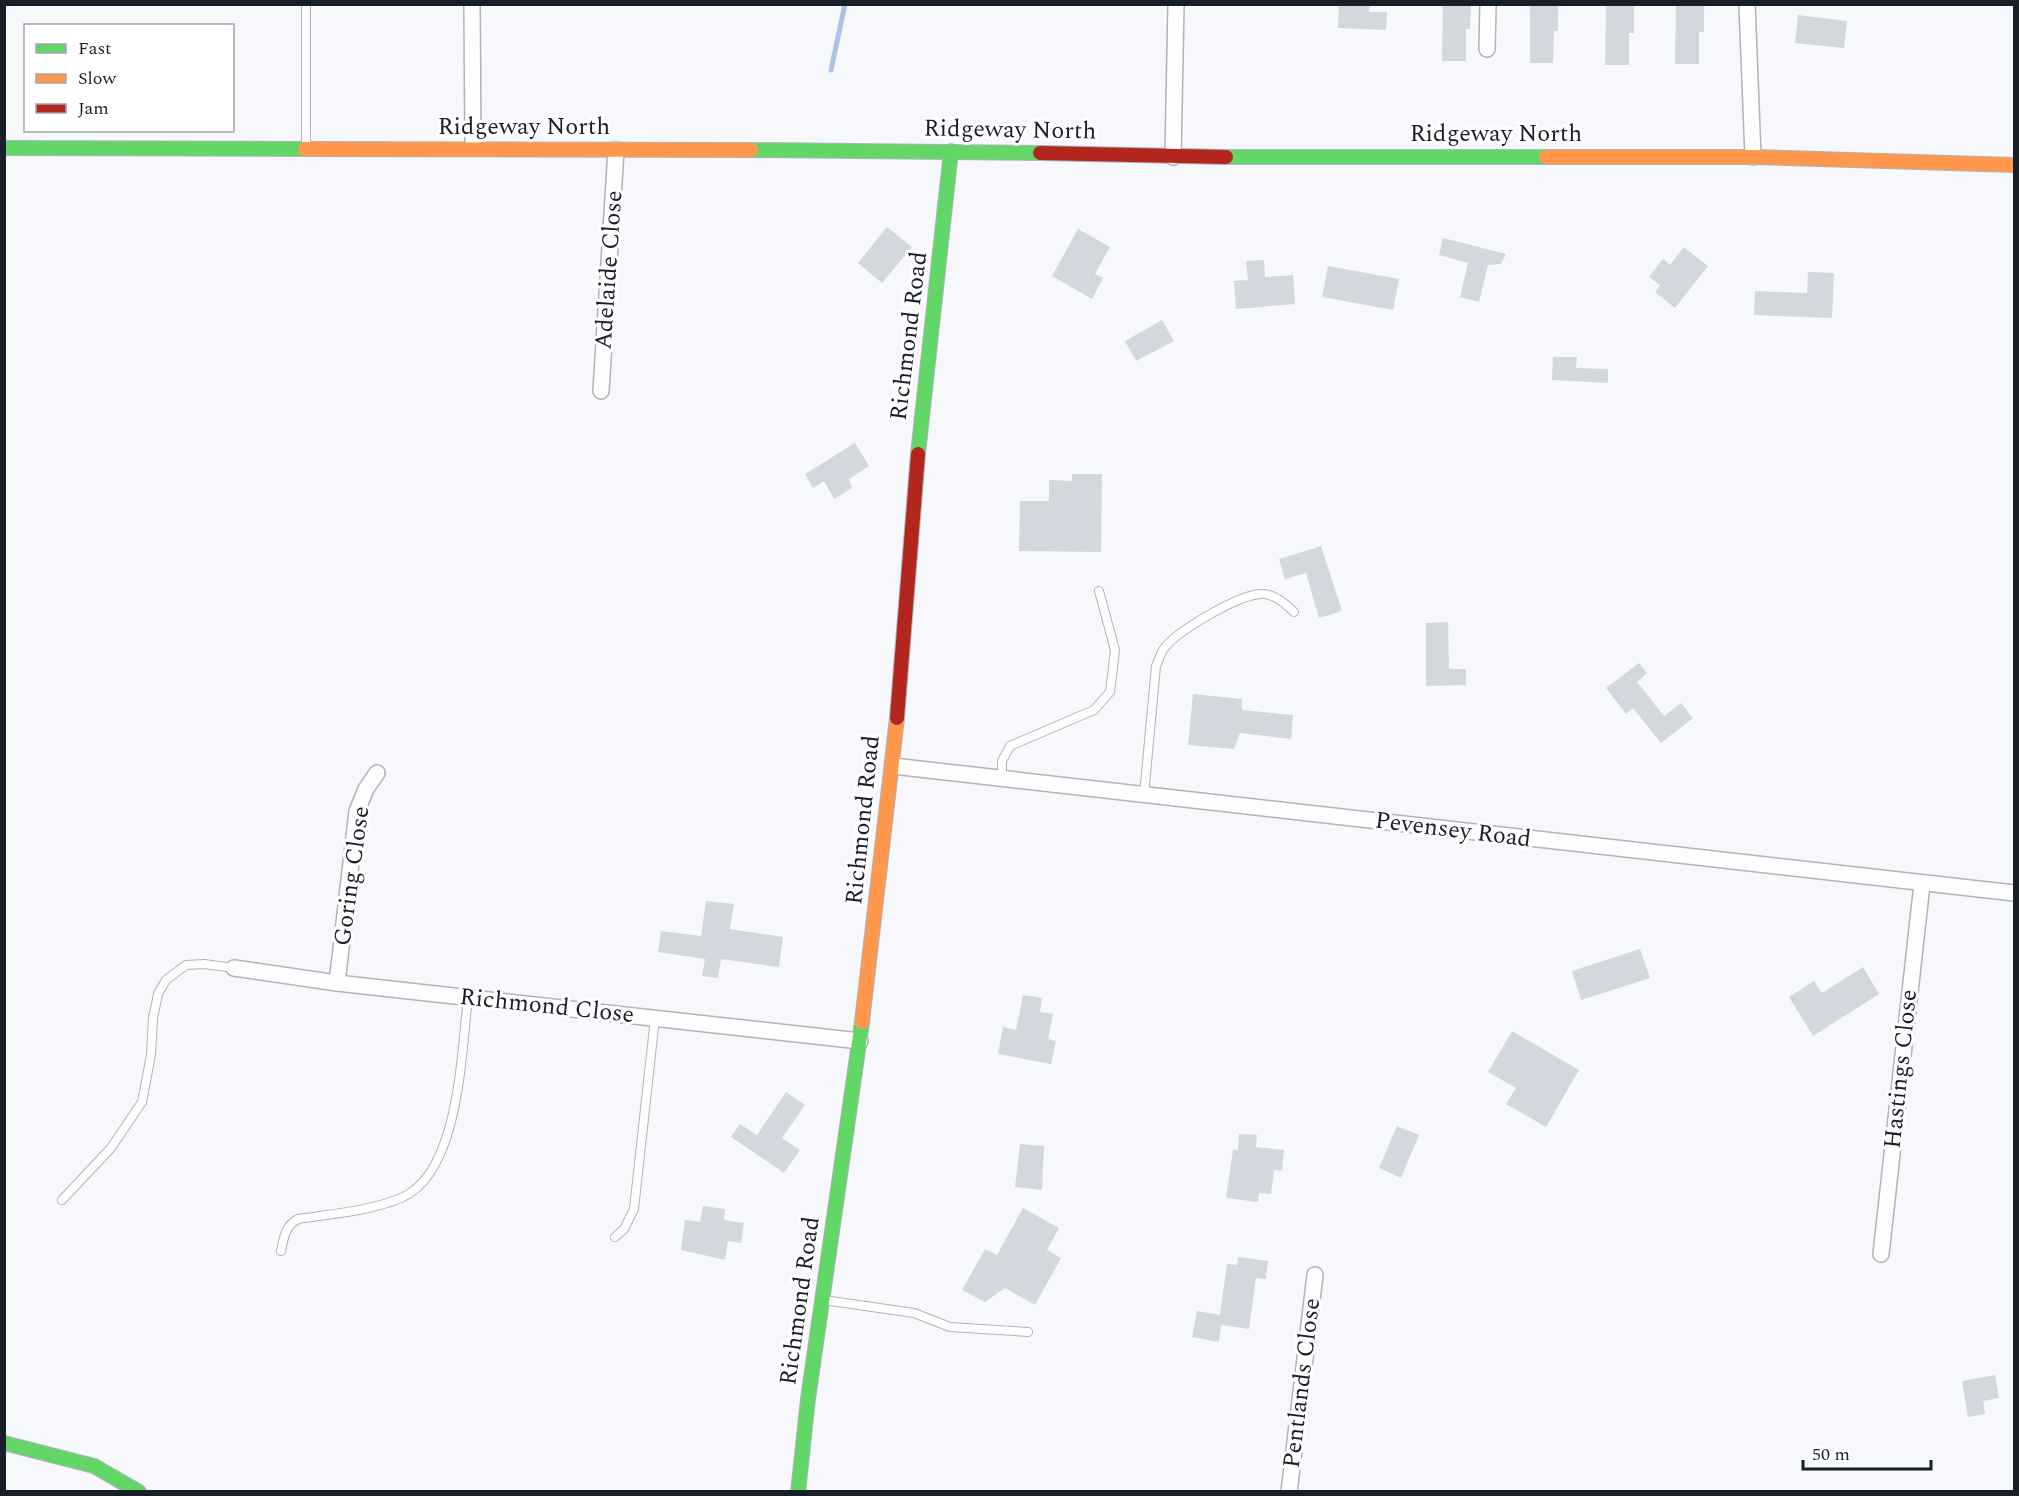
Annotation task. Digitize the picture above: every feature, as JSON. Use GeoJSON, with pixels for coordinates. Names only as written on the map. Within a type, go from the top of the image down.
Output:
{"type":"FeatureCollection","features":[{"type":"Feature","properties":{"kind":"street"},"geometry":{"type":"LineString","coordinates":[[472,4],[472,148]]}},
{"type":"Feature","properties":{"kind":"street"},"geometry":{"type":"LineString","coordinates":[[1173,157],[1176,4]]}},
{"type":"Feature","properties":{"kind":"street"},"geometry":{"type":"LineString","coordinates":[[1487,50],[1488,4]]}},
{"type":"Feature","properties":{"kind":"street"},"geometry":{"type":"LineString","coordinates":[[1747,4],[1753,157]]}},
{"type":"Feature","properties":{"kind":"street","name":"Ridgeway North"},"geometry":{"type":"LineString","coordinates":[[4,148],[951,151],[1173,157],[1753,157],[2014,165]]}},
{"type":"Feature","properties":{"kind":"street","name":"Adelaide Close"},"geometry":{"type":"LineString","coordinates":[[601,391],[616,150]]}},
{"type":"Feature","properties":{"kind":"street","name":"Richmond Road"},"geometry":{"type":"LineString","coordinates":[[798,1491],[822,1300],[860,1041],[893,766],[920,434],[951,151]]}},
{"type":"Feature","properties":{"kind":"street","name":"Pevensey Road"},"geometry":{"type":"LineString","coordinates":[[893,766],[2014,893]]}},
{"type":"Feature","properties":{"kind":"street","name":"Goring Close"},"geometry":{"type":"LineString","coordinates":[[338,983],[357,812],[366,789],[377,773]]}},
{"type":"Feature","properties":{"kind":"street","name":"Hastings Close"},"geometry":{"type":"LineString","coordinates":[[1881,1254],[1922,884]]}},
{"type":"Feature","properties":{"kind":"street","name":"Richmond Close"},"geometry":{"type":"LineString","coordinates":[[234,968],[338,983],[860,1041]]}},
{"type":"Feature","properties":{"kind":"street","name":"Pentlands Close"},"geometry":{"type":"LineString","coordinates":[[1289,1491],[1315,1275]]}},
{"type":"Feature","properties":{"kind":"street"},"geometry":{"type":"LineString","coordinates":[[4,1443],[60,1455],[94,1467],[139,1491]]}},
{"type":"Feature","properties":{"kind":"lane"},"geometry":{"type":"LineString","coordinates":[[306,4],[306,150]]}},
{"type":"Feature","properties":{"kind":"lane"},"geometry":{"type":"LineString","coordinates":[[1002,777],[1002,761],[1010,746],[1094,710],[1110,692],[1115,650],[1099,591]]}},
{"type":"Feature","properties":{"kind":"lane"},"geometry":{"type":"LineString","coordinates":[[1144,795],[1156,666],[1165,647],[1183,631],[1250,595],[1266,593],[1281,601],[1294,612]]}},
{"type":"Feature","properties":{"kind":"lane"},"geometry":{"type":"LineString","coordinates":[[62,1200],[111,1148],[142,1101],[151,1055],[153,1018],[158,994],[166,980],[186,965],[204,964],[234,968]]}},
{"type":"Feature","properties":{"kind":"lane"},"geometry":{"type":"LineString","coordinates":[[281,1251],[284,1233],[290,1224],[298,1219],[403,1198],[422,1182],[441,1155],[452,1129],[468,998]]}},
{"type":"Feature","properties":{"kind":"lane"},"geometry":{"type":"LineString","coordinates":[[615,1237],[624,1229],[634,1209],[654,1018]]}},
{"type":"Feature","properties":{"kind":"lane"},"geometry":{"type":"LineString","coordinates":[[822,1300],[914,1312],[950,1327],[1028,1332]]}},
{"type":"Feature","properties":{"kind":"building"},"geometry":{"type":"Polygon","coordinates":[[[1339,4],[1370,4],[1369,12],[1387,12],[1386,30],[1338,28],[1339,4]]]}},
{"type":"Feature","properties":{"kind":"building"},"geometry":{"type":"Polygon","coordinates":[[[1443,4],[1471,4],[1470,29],[1466,29],[1466,61],[1442,61],[1443,4]]]}},
{"type":"Feature","properties":{"kind":"building"},"geometry":{"type":"Polygon","coordinates":[[[1530,4],[1558,4],[1558,31],[1554,31],[1553,63],[1530,63],[1530,4]]]}},
{"type":"Feature","properties":{"kind":"building"},"geometry":{"type":"Polygon","coordinates":[[[1606,4],[1634,6],[1634,33],[1629,33],[1629,65],[1605,65],[1606,4]]]}},
{"type":"Feature","properties":{"kind":"building"},"geometry":{"type":"Polygon","coordinates":[[[1676,4],[1704,6],[1704,32],[1699,32],[1699,64],[1675,64],[1676,4]]]}},
{"type":"Feature","properties":{"kind":"building"},"geometry":{"type":"Polygon","coordinates":[[[1798,15],[1847,21],[1844,48],[1795,43],[1798,15]]]}},
{"type":"Feature","properties":{"kind":"building"},"geometry":{"type":"Polygon","coordinates":[[[887,227],[912,247],[882,283],[858,263],[887,227]]]}},
{"type":"Feature","properties":{"kind":"building"},"geometry":{"type":"Polygon","coordinates":[[[1078,229],[1110,247],[1095,274],[1103,278],[1092,299],[1052,276],[1078,229]]]}},
{"type":"Feature","properties":{"kind":"building"},"geometry":{"type":"Polygon","coordinates":[[[1443,238],[1506,254],[1501,264],[1488,265],[1479,302],[1460,297],[1468,263],[1439,255],[1443,238]]]}},
{"type":"Feature","properties":{"kind":"building"},"geometry":{"type":"Polygon","coordinates":[[[1684,247],[1708,266],[1675,308],[1655,292],[1660,285],[1649,277],[1663,259],[1670,265],[1684,247]]]}},
{"type":"Feature","properties":{"kind":"building"},"geometry":{"type":"Polygon","coordinates":[[[1264,260],[1265,277],[1293,275],[1295,304],[1236,309],[1234,281],[1248,280],[1246,261],[1264,260]]]}},
{"type":"Feature","properties":{"kind":"building"},"geometry":{"type":"Polygon","coordinates":[[[1328,266],[1399,279],[1393,310],[1322,297],[1328,266]]]}},
{"type":"Feature","properties":{"kind":"building"},"geometry":{"type":"Polygon","coordinates":[[[1808,272],[1834,273],[1832,318],[1754,315],[1755,291],[1807,293],[1808,272]]]}},
{"type":"Feature","properties":{"kind":"building"},"geometry":{"type":"Polygon","coordinates":[[[1162,320],[1174,341],[1136,361],[1125,341],[1162,320]]]}},
{"type":"Feature","properties":{"kind":"building"},"geometry":{"type":"Polygon","coordinates":[[[1553,357],[1577,357],[1576,368],[1608,369],[1608,383],[1552,380],[1553,357]]]}},
{"type":"Feature","properties":{"kind":"building"},"geometry":{"type":"Polygon","coordinates":[[[855,443],[869,466],[849,479],[852,488],[834,499],[824,481],[813,488],[805,474],[855,443]]]}},
{"type":"Feature","properties":{"kind":"building"},"geometry":{"type":"Polygon","coordinates":[[[1072,474],[1102,474],[1101,552],[1019,551],[1020,501],[1049,501],[1049,480],[1072,481],[1072,474]]]}},
{"type":"Feature","properties":{"kind":"building"},"geometry":{"type":"Polygon","coordinates":[[[1321,546],[1342,611],[1319,618],[1306,573],[1285,579],[1279,559],[1321,546]]]}},
{"type":"Feature","properties":{"kind":"building"},"geometry":{"type":"Polygon","coordinates":[[[1448,622],[1449,669],[1466,669],[1466,685],[1426,686],[1426,623],[1448,622]]]}},
{"type":"Feature","properties":{"kind":"building"},"geometry":{"type":"Polygon","coordinates":[[[1639,663],[1647,673],[1637,682],[1664,716],[1681,703],[1693,718],[1661,743],[1633,708],[1626,714],[1606,688],[1639,663]]]}},
{"type":"Feature","properties":{"kind":"building"},"geometry":{"type":"Polygon","coordinates":[[[1193,694],[1242,699],[1242,710],[1293,715],[1291,739],[1240,733],[1234,749],[1188,745],[1193,694]]]}},
{"type":"Feature","properties":{"kind":"building"},"geometry":{"type":"Polygon","coordinates":[[[706,901],[734,904],[730,929],[783,937],[779,967],[721,959],[718,978],[702,976],[705,959],[658,952],[661,931],[701,936],[706,901]]]}},
{"type":"Feature","properties":{"kind":"building"},"geometry":{"type":"Polygon","coordinates":[[[1640,949],[1650,978],[1581,1000],[1572,971],[1640,949]]]}},
{"type":"Feature","properties":{"kind":"building"},"geometry":{"type":"Polygon","coordinates":[[[1863,967],[1879,994],[1813,1036],[1789,997],[1814,981],[1822,993],[1863,967]]]}},
{"type":"Feature","properties":{"kind":"building"},"geometry":{"type":"Polygon","coordinates":[[[1023,995],[1042,998],[1040,1012],[1053,1014],[1048,1039],[1056,1041],[1051,1064],[998,1054],[1003,1027],[1016,1030],[1023,995]]]}},
{"type":"Feature","properties":{"kind":"building"},"geometry":{"type":"Polygon","coordinates":[[[1512,1031],[1579,1070],[1546,1127],[1506,1104],[1516,1088],[1488,1072],[1512,1031]]]}},
{"type":"Feature","properties":{"kind":"building"},"geometry":{"type":"Polygon","coordinates":[[[786,1092],[805,1105],[782,1138],[800,1150],[784,1173],[731,1137],[740,1124],[757,1135],[786,1092]]]}},
{"type":"Feature","properties":{"kind":"building"},"geometry":{"type":"Polygon","coordinates":[[[1397,1126],[1419,1135],[1401,1178],[1379,1168],[1397,1126]]]}},
{"type":"Feature","properties":{"kind":"building"},"geometry":{"type":"Polygon","coordinates":[[[1239,1134],[1257,1135],[1256,1147],[1284,1150],[1282,1171],[1274,1170],[1271,1194],[1259,1193],[1258,1202],[1226,1198],[1233,1150],[1238,1150],[1239,1134]]]}},
{"type":"Feature","properties":{"kind":"building"},"geometry":{"type":"Polygon","coordinates":[[[1020,1144],[1044,1146],[1042,1190],[1015,1187],[1020,1144]]]}},
{"type":"Feature","properties":{"kind":"building"},"geometry":{"type":"Polygon","coordinates":[[[703,1206],[725,1209],[724,1220],[744,1223],[741,1243],[728,1241],[725,1260],[681,1250],[685,1220],[700,1222],[703,1206]]]}},
{"type":"Feature","properties":{"kind":"building"},"geometry":{"type":"Polygon","coordinates":[[[1023,1208],[1059,1228],[1047,1250],[1061,1258],[1035,1305],[1005,1288],[985,1302],[962,1290],[985,1249],[997,1255],[1023,1208]]]}},
{"type":"Feature","properties":{"kind":"building"},"geometry":{"type":"Polygon","coordinates":[[[1238,1257],[1268,1261],[1266,1279],[1256,1278],[1249,1329],[1221,1325],[1219,1342],[1192,1337],[1197,1311],[1220,1315],[1227,1264],[1237,1265],[1238,1257]]]}},
{"type":"Feature","properties":{"kind":"building"},"geometry":{"type":"Polygon","coordinates":[[[1995,1375],[1999,1398],[1983,1401],[1985,1414],[1968,1417],[1962,1381],[1995,1375]]]}},
{"type":"Feature","properties":{"kind":"waterway"},"geometry":{"type":"LineString","coordinates":[[831,70],[845,4]]}},
{"type":"Feature","properties":{"kind":"traffic: fast"},"geometry":{"type":"LineString","coordinates":[[4,148],[305,149]]}},
{"type":"Feature","properties":{"kind":"traffic: fast"},"geometry":{"type":"LineString","coordinates":[[751,150],[1040,153]]}},
{"type":"Feature","properties":{"kind":"traffic: fast"},"geometry":{"type":"LineString","coordinates":[[918,454],[951,151]]}},
{"type":"Feature","properties":{"kind":"traffic: fast"},"geometry":{"type":"LineString","coordinates":[[1226,157],[1546,157]]}},
{"type":"Feature","properties":{"kind":"traffic: fast"},"geometry":{"type":"LineString","coordinates":[[798,1492],[808,1399],[862,1022]]}},
{"type":"Feature","properties":{"kind":"traffic: fast"},"geometry":{"type":"LineString","coordinates":[[4,1443],[94,1466],[139,1492]]}},
{"type":"Feature","properties":{"kind":"traffic: slow"},"geometry":{"type":"LineString","coordinates":[[305,149],[751,150]]}},
{"type":"Feature","properties":{"kind":"traffic: slow"},"geometry":{"type":"LineString","coordinates":[[1546,157],[1753,157],[2014,165]]}},
{"type":"Feature","properties":{"kind":"traffic: slow"},"geometry":{"type":"LineString","coordinates":[[862,1022],[897,718]]}},
{"type":"Feature","properties":{"kind":"traffic: jam"},"geometry":{"type":"LineString","coordinates":[[1040,153],[1226,157]]}},
{"type":"Feature","properties":{"kind":"traffic: jam"},"geometry":{"type":"LineString","coordinates":[[897,718],[918,454]]}}]}
